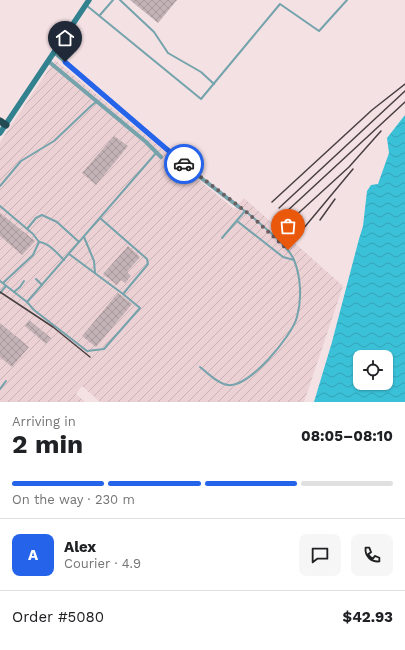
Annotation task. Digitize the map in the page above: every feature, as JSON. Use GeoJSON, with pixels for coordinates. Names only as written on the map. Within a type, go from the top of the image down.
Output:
{"type":"FeatureCollection","features":[{"type":"Feature","properties":{"kind":"main road"},"geometry":{"type":"LineString","coordinates":[[0,133],[3,123],[48,61],[87,2]]}},
{"type":"Feature","properties":{"kind":"street"},"geometry":{"type":"LineString","coordinates":[[54,52],[192,170],[239,207]]}},
{"type":"Feature","properties":{"kind":"street"},"geometry":{"type":"LineString","coordinates":[[48,61],[146,142],[161,157]]}},
{"type":"Feature","properties":{"kind":"lane"},"geometry":{"type":"LineString","coordinates":[[100,15],[113,0]]}},
{"type":"Feature","properties":{"kind":"lane"},"geometry":{"type":"LineString","coordinates":[[120,0],[154,32],[168,53],[201,72],[214,84]]}},
{"type":"Feature","properties":{"kind":"lane"},"geometry":{"type":"LineString","coordinates":[[87,2],[100,15],[201,99],[280,4],[319,31],[347,0]]}},
{"type":"Feature","properties":{"kind":"lane"},"geometry":{"type":"LineString","coordinates":[[0,186],[21,161],[54,141],[97,102]]}},
{"type":"Feature","properties":{"kind":"lane"},"geometry":{"type":"LineString","coordinates":[[27,302],[156,152]]}},
{"type":"Feature","properties":{"kind":"lane"},"geometry":{"type":"LineString","coordinates":[[0,206],[37,238],[39,242],[43,242],[64,260]]}},
{"type":"Feature","properties":{"kind":"lane"},"geometry":{"type":"LineString","coordinates":[[200,367],[223,384],[234,385],[240,383],[257,371],[269,359],[290,331],[297,318],[300,301],[299,285],[294,260],[288,250],[249,214],[239,207]]}},
{"type":"Feature","properties":{"kind":"lane"},"geometry":{"type":"LineString","coordinates":[[222,238],[245,212]]}},
{"type":"Feature","properties":{"kind":"lane"},"geometry":{"type":"LineString","coordinates":[[27,230],[36,218],[42,215],[57,222],[79,242]]}},
{"type":"Feature","properties":{"kind":"lane"},"geometry":{"type":"LineString","coordinates":[[100,218],[147,259],[148,264],[124,294]]}},
{"type":"Feature","properties":{"kind":"lane"},"geometry":{"type":"LineString","coordinates":[[237,221],[283,257],[294,260]]}},
{"type":"Feature","properties":{"kind":"lane"},"geometry":{"type":"LineString","coordinates":[[84,237],[94,261],[95,273]]}},
{"type":"Feature","properties":{"kind":"lane"},"geometry":{"type":"LineString","coordinates":[[0,293],[5,284],[33,255],[39,242]]}},
{"type":"Feature","properties":{"kind":"lane"},"geometry":{"type":"LineString","coordinates":[[0,280],[27,302],[34,310],[87,351],[104,349],[140,308],[124,294],[69,254]]}},
{"type":"Feature","properties":{"kind":"lane"},"geometry":{"type":"LineString","coordinates":[[36,279],[42,285]]}},
{"type":"Feature","properties":{"kind":"lane"},"geometry":{"type":"LineString","coordinates":[[14,292],[24,281]]}},
{"type":"Feature","properties":{"kind":"lane"},"geometry":{"type":"LineString","coordinates":[[0,389],[6,381]]}},
{"type":"Feature","properties":{"kind":"shaded area"},"geometry":{"type":"Polygon","coordinates":[[[55,60],[234,209],[244,198],[343,286],[304,402],[100,402],[82,386],[76,394],[85,402],[0,402],[0,142],[55,60]]]}},
{"type":"Feature","properties":{"kind":"water"},"geometry":{"type":"Polygon","coordinates":[[[405,115],[405,402],[314,402],[332,342],[363,226],[367,191],[371,185],[378,184],[389,153],[387,138],[405,115]]]}},
{"type":"Feature","properties":{"kind":"building"},"geometry":{"type":"Polygon","coordinates":[[[130,0],[177,0],[158,23],[130,0]]]}},
{"type":"Feature","properties":{"kind":"building"},"geometry":{"type":"Polygon","coordinates":[[[114,136],[128,146],[96,185],[82,173],[114,136]]]}},
{"type":"Feature","properties":{"kind":"building"},"geometry":{"type":"Polygon","coordinates":[[[0,213],[35,241],[22,255],[0,236],[0,213]]]}},
{"type":"Feature","properties":{"kind":"building"},"geometry":{"type":"Polygon","coordinates":[[[128,246],[140,257],[127,272],[131,276],[125,283],[121,280],[117,285],[103,274],[128,246]]]}},
{"type":"Feature","properties":{"kind":"building"},"geometry":{"type":"Polygon","coordinates":[[[118,293],[132,304],[96,347],[82,336],[118,293]]]}},
{"type":"Feature","properties":{"kind":"building"},"geometry":{"type":"Polygon","coordinates":[[[29,320],[51,338],[46,344],[25,326],[29,320]]]}},
{"type":"Feature","properties":{"kind":"building"},"geometry":{"type":"Polygon","coordinates":[[[0,323],[29,347],[12,367],[0,357],[0,323]]]}},
{"type":"Feature","properties":{"kind":"railway"},"geometry":{"type":"LineString","coordinates":[[272,202],[372,110],[405,84]]}},
{"type":"Feature","properties":{"kind":"railway"},"geometry":{"type":"LineString","coordinates":[[279,208],[405,91]]}},
{"type":"Feature","properties":{"kind":"railway"},"geometry":{"type":"LineString","coordinates":[[285,213],[405,102]]}},
{"type":"Feature","properties":{"kind":"railway"},"geometry":{"type":"LineString","coordinates":[[292,219],[349,167],[381,131]]}},
{"type":"Feature","properties":{"kind":"railway"},"geometry":{"type":"LineString","coordinates":[[303,229],[353,169]]}},
{"type":"Feature","properties":{"kind":"railway"},"geometry":{"type":"LineString","coordinates":[[320,220],[335,199]]}},
{"type":"Feature","properties":{"kind":"railway"},"geometry":{"type":"LineString","coordinates":[[0,292],[53,327],[90,357]]}},
{"type":"Feature","properties":{"kind":"way so far"},"geometry":{"type":"LineString","coordinates":[[184,164],[249,214],[288,250]]}},
{"type":"Feature","properties":{"kind":"route"},"geometry":{"type":"LineString","coordinates":[[65,62],[184,164]]}}]}
